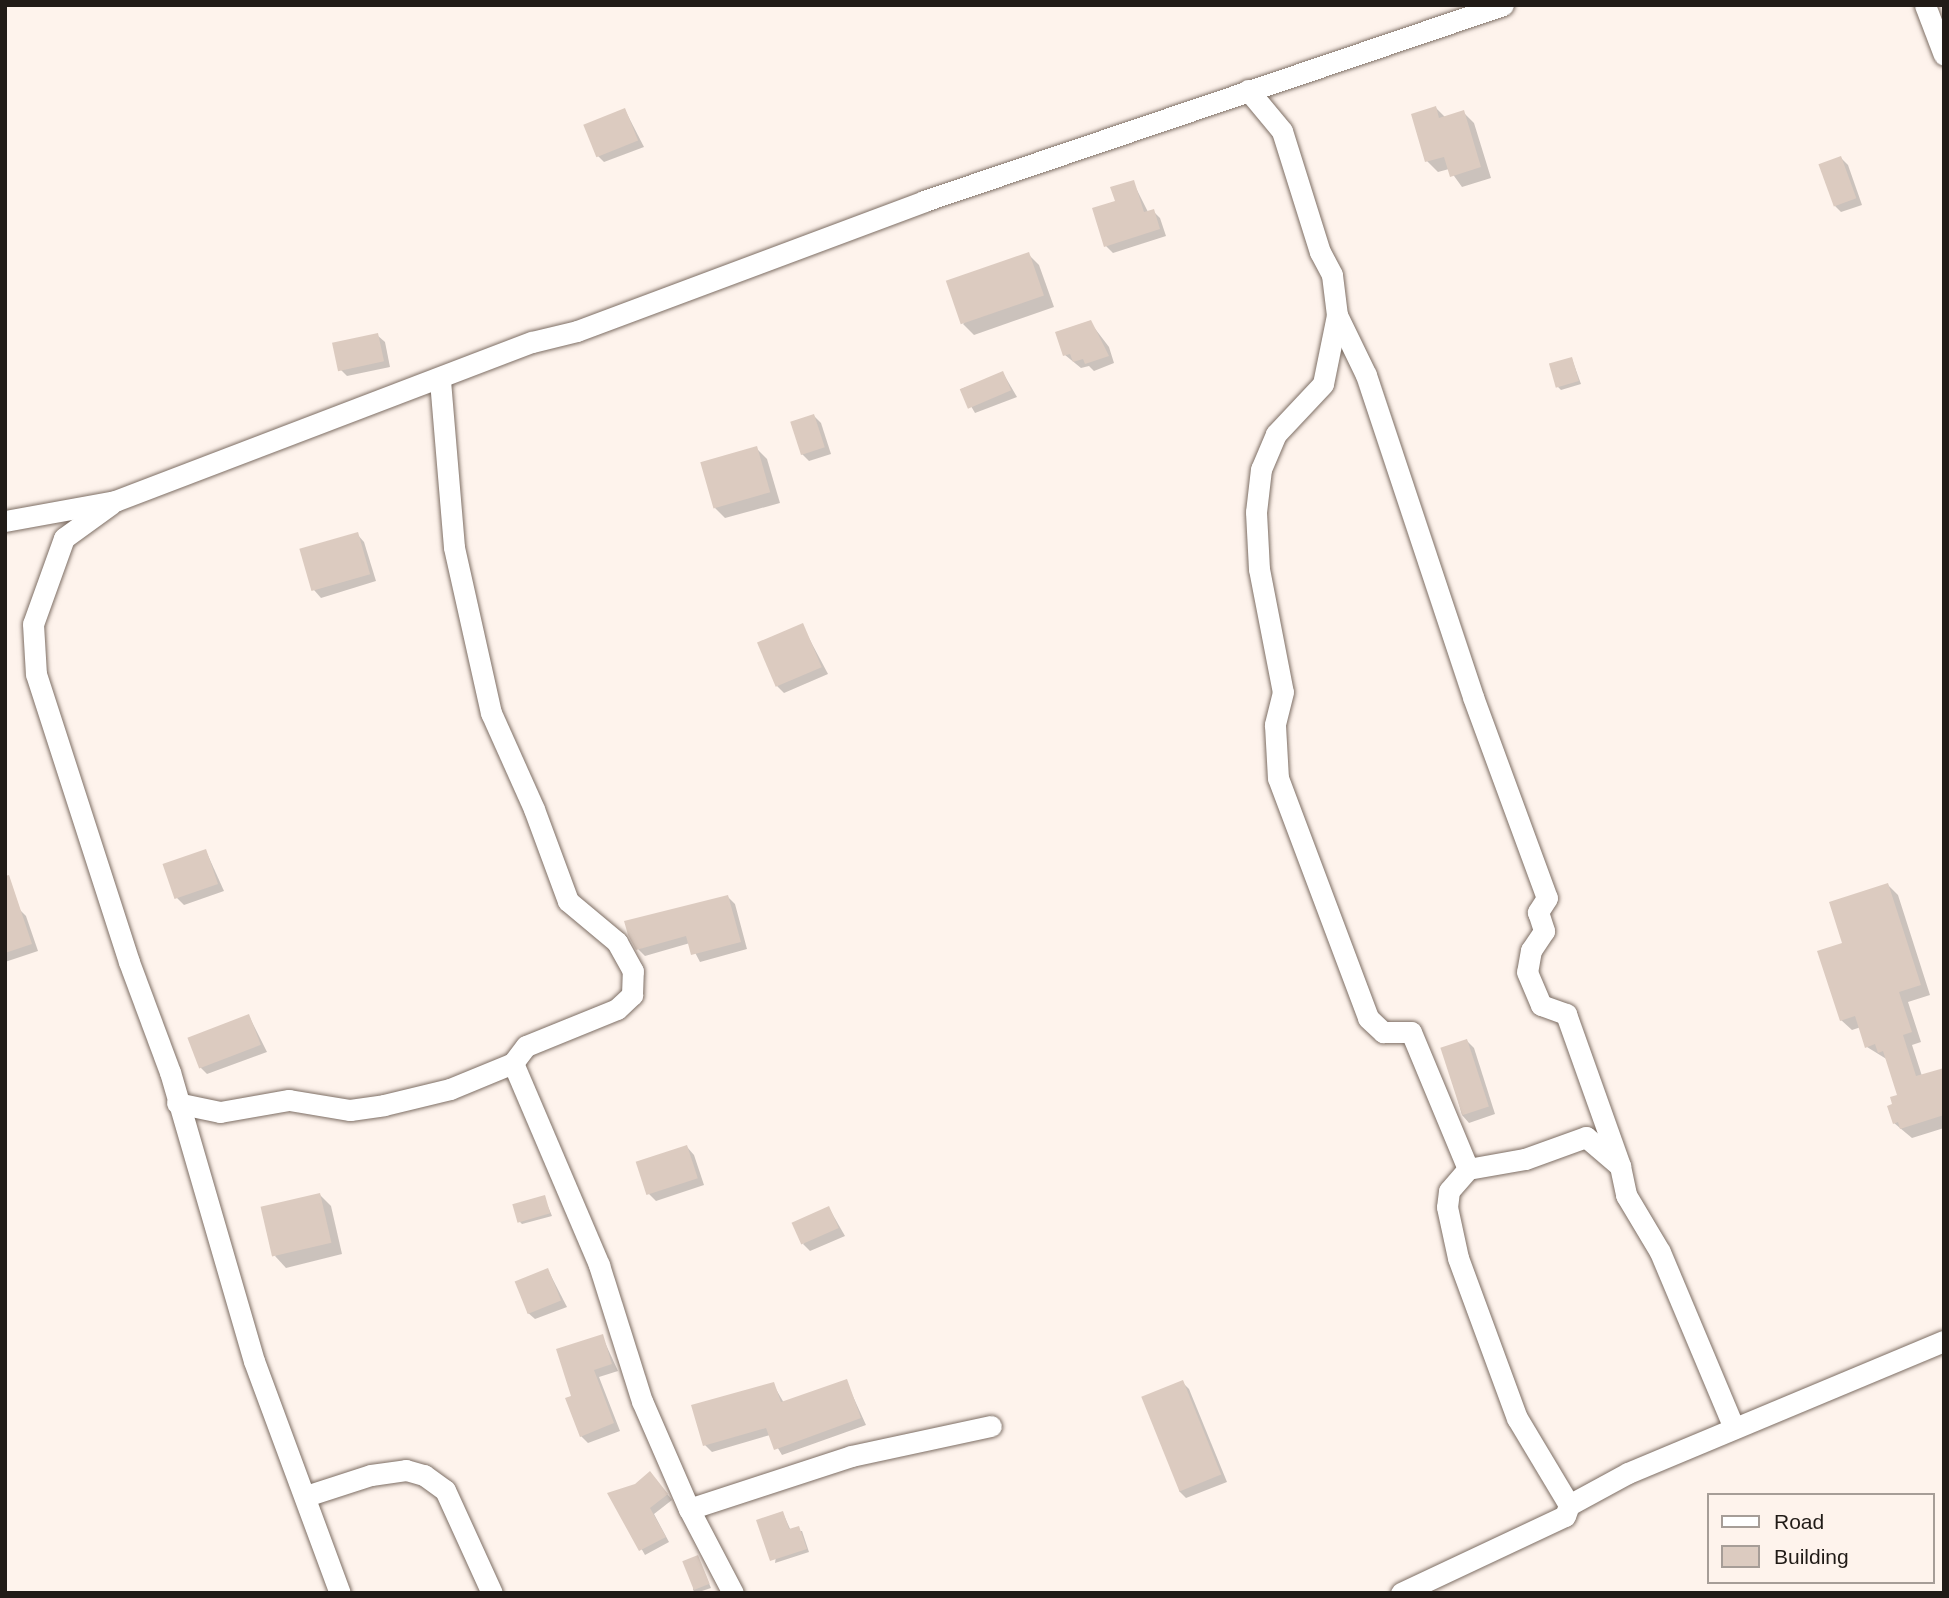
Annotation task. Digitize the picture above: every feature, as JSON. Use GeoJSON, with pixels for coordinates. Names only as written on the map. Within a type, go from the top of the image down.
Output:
{"type":"FeatureCollection","features":[{"type":"Feature","properties":{"kind":"street"},"geometry":{"type":"LineString","coordinates":[[5,521],[116,501],[924,201],[1503,5]]}},
{"type":"Feature","properties":{"kind":"street"},"geometry":{"type":"LineString","coordinates":[[1925,5],[1944,55]]}},
{"type":"Feature","properties":{"kind":"street"},"geometry":{"type":"LineString","coordinates":[[1248,90],[1282,131],[1320,252],[1332,275],[1337,315],[1323,384],[1276,434],[1261,469],[1256,512],[1259,569],[1283,692],[1275,725],[1278,778],[1368,1018],[1383,1032],[1412,1032],[1468,1169]]}},
{"type":"Feature","properties":{"kind":"street"},"geometry":{"type":"LineString","coordinates":[[1337,315],[1366,375],[1472,697],[1547,898],[1538,912],[1544,931],[1531,950],[1527,972],[1541,1005],[1566,1014],[1620,1166],[1626,1195],[1660,1252],[1734,1428]]}},
{"type":"Feature","properties":{"kind":"street"},"geometry":{"type":"LineString","coordinates":[[177,1103],[220,1112],[289,1100],[350,1110],[450,1089],[513,1063],[526,1046],[543,1036],[617,1009],[632,995],[633,971],[617,942],[568,901],[534,809],[491,713],[454,547],[439,409],[440,380]]}},
{"type":"Feature","properties":{"kind":"street"},"geometry":{"type":"LineString","coordinates":[[116,501],[64,538],[33,624],[36,674],[129,962],[170,1072],[254,1361],[340,1593]]}},
{"type":"Feature","properties":{"kind":"street"},"geometry":{"type":"LineString","coordinates":[[513,1063],[598,1265],[642,1401],[688,1509],[733,1593]]}},
{"type":"Feature","properties":{"kind":"street"},"geometry":{"type":"LineString","coordinates":[[1569,1505],[1517,1418],[1458,1258],[1449,1191],[1468,1169],[1525,1159],[1586,1137],[1620,1166]]}},
{"type":"Feature","properties":{"kind":"street"},"geometry":{"type":"LineString","coordinates":[[1401,1593],[1565,1516],[1569,1505],[1628,1473],[1944,1342]]}},
{"type":"Feature","properties":{"kind":"street"},"geometry":{"type":"LineString","coordinates":[[688,1509],[851,1456],[991,1426]]}},
{"type":"Feature","properties":{"kind":"street"},"geometry":{"type":"LineString","coordinates":[[306,1496],[371,1475],[406,1470],[424,1475],[445,1490],[492,1593]]}},
{"type":"Feature","properties":{"kind":"building"},"geometry":{"type":"Polygon","coordinates":[[[1436,106],[1439,118],[1464,110],[1481,167],[1450,177],[1444,157],[1425,162],[1411,114],[1436,106]]]}},
{"type":"Feature","properties":{"kind":"building"},"geometry":{"type":"Polygon","coordinates":[[[625,108],[638,140],[596,157],[583,125],[625,108]]]}},
{"type":"Feature","properties":{"kind":"building"},"geometry":{"type":"Polygon","coordinates":[[[1841,156],[1856,198],[1834,206],[1818,164],[1841,156]]]}},
{"type":"Feature","properties":{"kind":"building"},"geometry":{"type":"Polygon","coordinates":[[[1134,180],[1144,212],[1154,209],[1160,229],[1104,247],[1092,208],[1115,201],[1110,187],[1134,180]]]}},
{"type":"Feature","properties":{"kind":"building"},"geometry":{"type":"Polygon","coordinates":[[[1029,252],[1044,295],[961,324],[946,281],[1029,252]]]}},
{"type":"Feature","properties":{"kind":"building"},"geometry":{"type":"Polygon","coordinates":[[[1091,320],[1109,356],[1085,364],[1083,359],[1073,362],[1070,354],[1063,356],[1055,332],[1091,320]]]}},
{"type":"Feature","properties":{"kind":"building"},"geometry":{"type":"Polygon","coordinates":[[[378,333],[384,361],[338,371],[332,343],[378,333]]]}},
{"type":"Feature","properties":{"kind":"building"},"geometry":{"type":"Polygon","coordinates":[[[1572,357],[1579,381],[1556,388],[1549,364],[1572,357]]]}},
{"type":"Feature","properties":{"kind":"building"},"geometry":{"type":"Polygon","coordinates":[[[1003,371],[1011,390],[968,409],[960,389],[1003,371]]]}},
{"type":"Feature","properties":{"kind":"building"},"geometry":{"type":"Polygon","coordinates":[[[814,414],[825,447],[801,455],[790,422],[814,414]]]}},
{"type":"Feature","properties":{"kind":"building"},"geometry":{"type":"Polygon","coordinates":[[[757,446],[770,492],[714,508],[700,462],[757,446]]]}},
{"type":"Feature","properties":{"kind":"building"},"geometry":{"type":"Polygon","coordinates":[[[358,532],[370,574],[311,591],[299,549],[358,532]]]}},
{"type":"Feature","properties":{"kind":"building"},"geometry":{"type":"Polygon","coordinates":[[[803,623],[822,667],[776,687],[757,643],[803,623]]]}},
{"type":"Feature","properties":{"kind":"building"},"geometry":{"type":"Polygon","coordinates":[[[206,849],[218,884],[175,899],[163,864],[206,849]]]}},
{"type":"Feature","properties":{"kind":"building"},"geometry":{"type":"Polygon","coordinates":[[[9,875],[32,944],[5,953],[5,876],[9,875]]]}},
{"type":"Feature","properties":{"kind":"building"},"geometry":{"type":"Polygon","coordinates":[[[1888,883],[1921,985],[1899,992],[1912,1032],[1903,1035],[1916,1076],[1944,1068],[1944,1115],[1900,1129],[1898,1122],[1893,1124],[1887,1106],[1892,1104],[1890,1097],[1897,1095],[1883,1051],[1878,1053],[1875,1044],[1865,1048],[1855,1016],[1840,1021],[1817,951],[1842,943],[1829,902],[1888,883]]]}},
{"type":"Feature","properties":{"kind":"building"},"geometry":{"type":"Polygon","coordinates":[[[728,895],[741,942],[691,955],[686,936],[636,950],[628,935],[624,921],[728,895]]]}},
{"type":"Feature","properties":{"kind":"building"},"geometry":{"type":"Polygon","coordinates":[[[249,1014],[261,1045],[199,1068],[187,1038],[249,1014]]]}},
{"type":"Feature","properties":{"kind":"building"},"geometry":{"type":"Polygon","coordinates":[[[1467,1039],[1489,1107],[1462,1115],[1440,1048],[1467,1039]]]}},
{"type":"Feature","properties":{"kind":"building"},"geometry":{"type":"Polygon","coordinates":[[[687,1145],[698,1178],[646,1195],[636,1162],[687,1145]]]}},
{"type":"Feature","properties":{"kind":"building"},"geometry":{"type":"Polygon","coordinates":[[[320,1193],[331,1243],[272,1256],[261,1207],[320,1193]]]}},
{"type":"Feature","properties":{"kind":"building"},"geometry":{"type":"Polygon","coordinates":[[[545,1195],[550,1213],[518,1223],[512,1204],[545,1195]]]}},
{"type":"Feature","properties":{"kind":"building"},"geometry":{"type":"Polygon","coordinates":[[[829,1206],[839,1228],[801,1245],[792,1223],[829,1206]]]}},
{"type":"Feature","properties":{"kind":"building"},"geometry":{"type":"Polygon","coordinates":[[[548,1268],[561,1300],[528,1314],[515,1281],[548,1268]]]}},
{"type":"Feature","properties":{"kind":"building"},"geometry":{"type":"Polygon","coordinates":[[[603,1334],[612,1364],[594,1370],[614,1423],[580,1437],[565,1398],[571,1396],[556,1349],[603,1334]]]}},
{"type":"Feature","properties":{"kind":"building"},"geometry":{"type":"Polygon","coordinates":[[[847,1379],[861,1418],[774,1450],[766,1428],[703,1446],[691,1405],[774,1382],[781,1402],[847,1379]]]}},
{"type":"Feature","properties":{"kind":"building"},"geometry":{"type":"Polygon","coordinates":[[[1183,1380],[1221,1475],[1179,1491],[1141,1397],[1183,1380]]]}},
{"type":"Feature","properties":{"kind":"building"},"geometry":{"type":"Polygon","coordinates":[[[650,1471],[668,1494],[650,1508],[666,1537],[639,1551],[607,1493],[635,1484],[650,1471]]]}},
{"type":"Feature","properties":{"kind":"building"},"geometry":{"type":"Polygon","coordinates":[[[783,1511],[789,1529],[799,1526],[807,1549],[770,1561],[756,1520],[783,1511]]]}},
{"type":"Feature","properties":{"kind":"building"},"geometry":{"type":"Polygon","coordinates":[[[698,1555],[710,1584],[694,1590],[682,1561],[698,1555]]]}}]}
